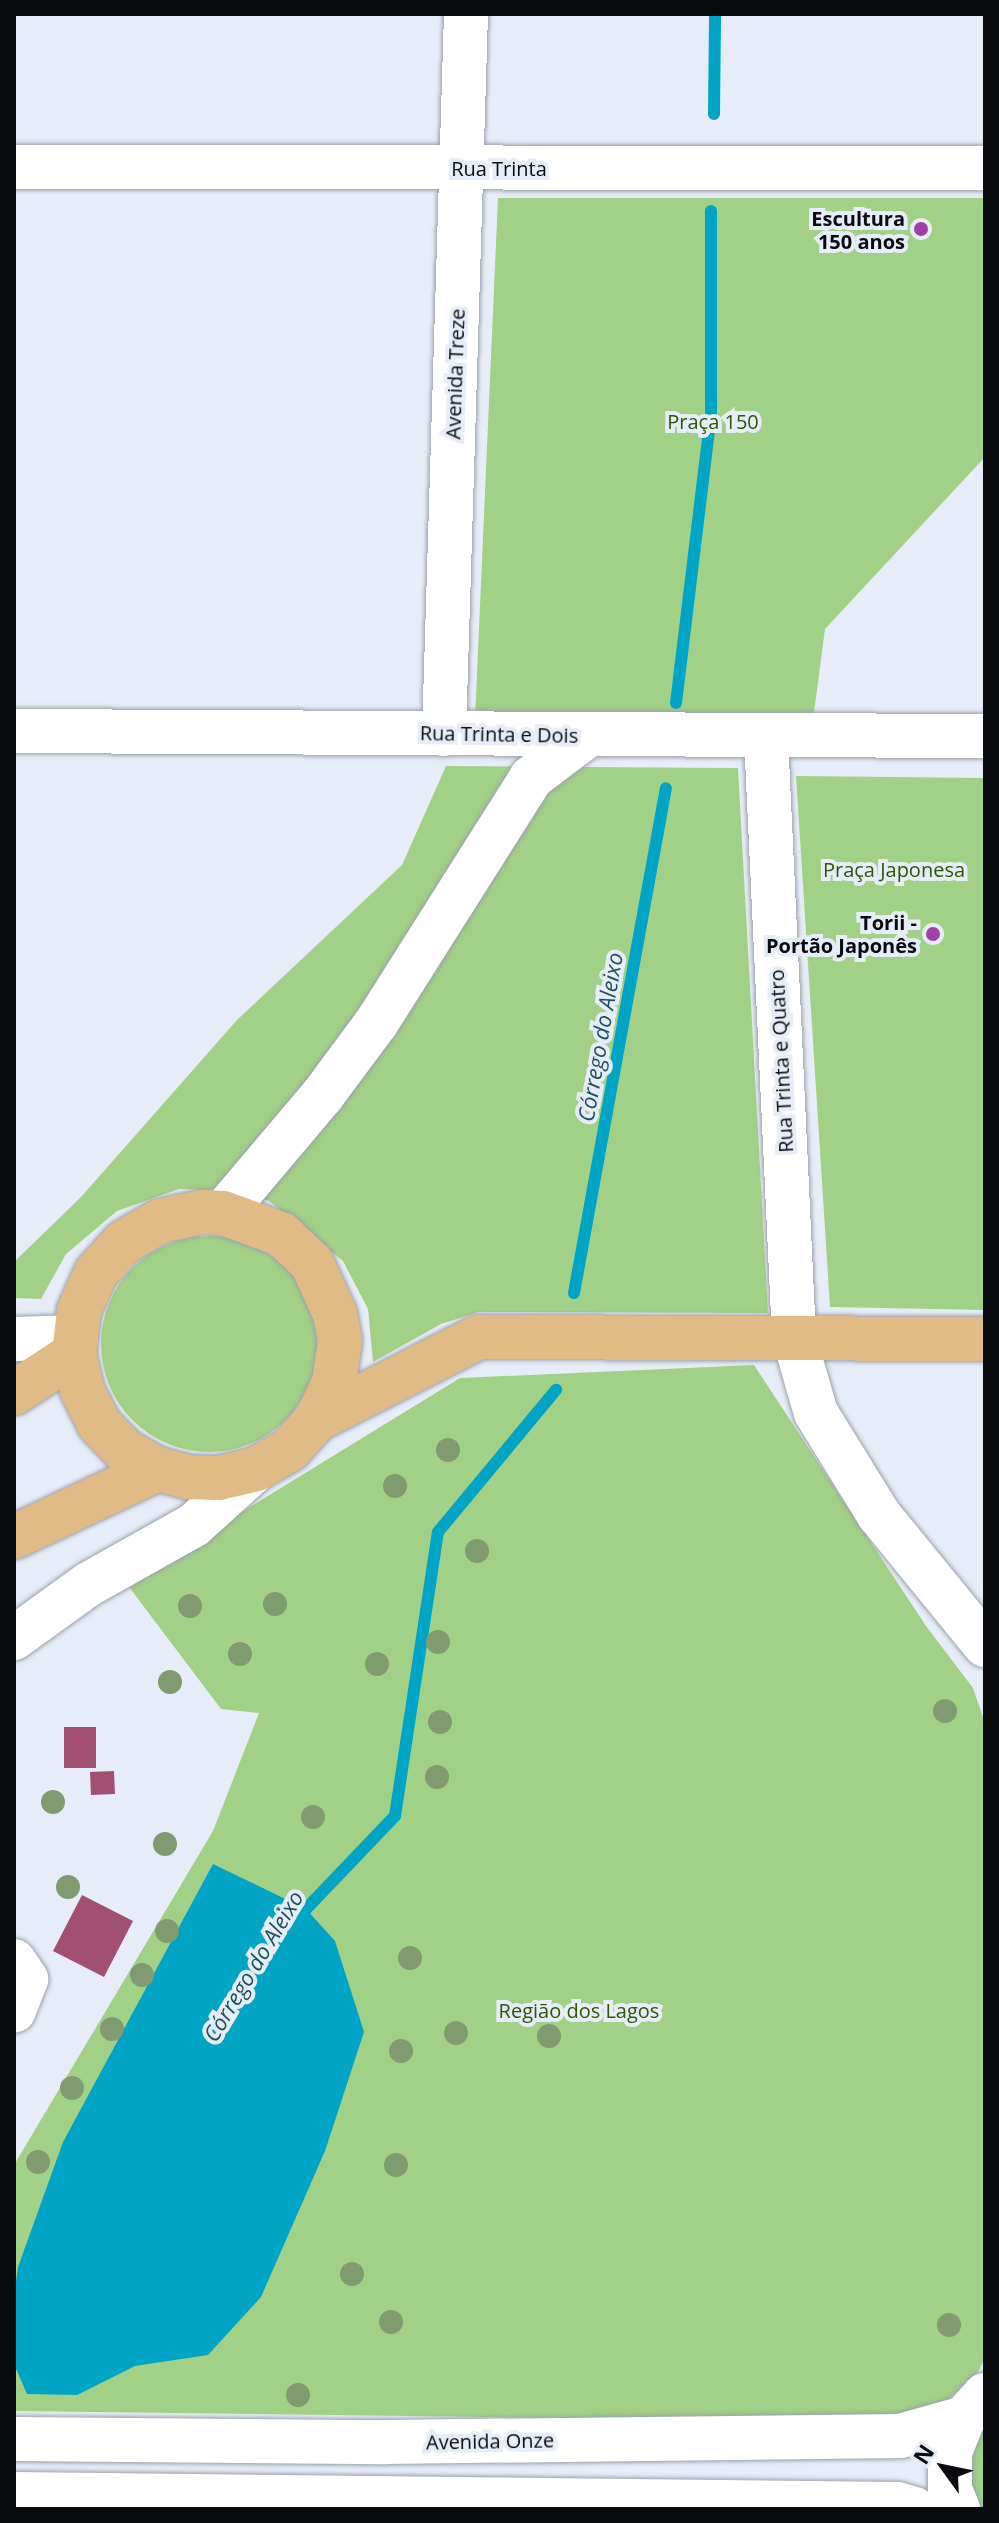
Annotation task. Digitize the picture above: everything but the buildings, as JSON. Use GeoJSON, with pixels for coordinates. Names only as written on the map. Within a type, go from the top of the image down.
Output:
{"type":"FeatureCollection","features":[{"type":"Feature","properties":{"kind":"main road"},"geometry":{"type":"LineString","coordinates":[[202,1212],[223,1213],[281,1234],[312,1263],[335,1314],[340,1341],[334,1383],[316,1420],[290,1449],[256,1469],[218,1478],[188,1477],[158,1469],[125,1451],[99,1424],[82,1390],[75,1345],[79,1311],[96,1273],[124,1242],[160,1221],[202,1212]]}},
{"type":"Feature","properties":{"kind":"main road"},"geometry":{"type":"LineString","coordinates":[[316,1420],[479,1337],[985,1339]]}},
{"type":"Feature","properties":{"kind":"main road"},"geometry":{"type":"LineString","coordinates":[[14,1393],[75,1345]]}},
{"type":"Feature","properties":{"kind":"main road"},"geometry":{"type":"LineString","coordinates":[[14,1537],[158,1469]]}},
{"type":"Feature","properties":{"kind":"street","name":"Avenida Treze"},"geometry":{"type":"LineString","coordinates":[[444,734],[466,14]]}},
{"type":"Feature","properties":{"kind":"street","name":"Rua Trinta"},"geometry":{"type":"LineString","coordinates":[[14,167],[985,168]]}},
{"type":"Feature","properties":{"kind":"street","name":"Rua Trinta e Dois"},"geometry":{"type":"LineString","coordinates":[[14,731],[985,736]]}},
{"type":"Feature","properties":{"kind":"street"},"geometry":{"type":"LineString","coordinates":[[223,1213],[322,1096],[377,1022],[531,778],[588,735]]}},
{"type":"Feature","properties":{"kind":"street","name":"Rua Trinta e Quatro"},"geometry":{"type":"LineString","coordinates":[[766,737],[794,1337],[816,1413],[879,1515],[985,1645]]}},
{"type":"Feature","properties":{"kind":"street"},"geometry":{"type":"LineString","coordinates":[[14,1339],[75,1345]]}},
{"type":"Feature","properties":{"kind":"street"},"geometry":{"type":"LineString","coordinates":[[14,1638],[89,1584],[194,1525],[256,1469]]}},
{"type":"Feature","properties":{"kind":"street"},"geometry":{"type":"LineString","coordinates":[[14,1961],[26,1979],[14,2011]]}},
{"type":"Feature","properties":{"kind":"street"},"geometry":{"type":"LineString","coordinates":[[958,2509],[950,2489],[950,2452],[979,2400]]}},
{"type":"Feature","properties":{"kind":"street","name":"Avenida Onze"},"geometry":{"type":"LineString","coordinates":[[14,2439],[385,2442],[900,2436],[979,2400]]}},
{"type":"Feature","properties":{"kind":"street"},"geometry":{"type":"LineString","coordinates":[[14,2494],[897,2504],[914,2509]]}},
{"type":"Feature","properties":{"kind":"green space","name":"Praça 150"},"geometry":{"type":"Polygon","coordinates":[[[498,198],[985,198],[985,457],[825,629],[813,720],[475,719],[498,198]]]}},
{"type":"Feature","properties":{"kind":"green space"},"geometry":{"type":"Polygon","coordinates":[[[446,766],[738,768],[768,1313],[479,1312],[441,1324],[373,1362],[368,1309],[343,1261],[269,1201],[227,1190],[179,1189],[117,1211],[66,1254],[41,1299],[14,1298],[14,1262],[81,1197],[237,1020],[402,865],[446,766]]]}},
{"type":"Feature","properties":{"kind":"green space","name":"Praça Japonesa"},"geometry":{"type":"Polygon","coordinates":[[[796,776],[985,778],[985,1310],[830,1307],[796,776]]]}},
{"type":"Feature","properties":{"kind":"green space"},"geometry":{"type":"Polygon","coordinates":[[[209,1236],[250,1244],[269,1254],[285,1268],[299,1284],[309,1303],[317,1344],[309,1385],[299,1404],[285,1420],[269,1434],[250,1444],[209,1452],[168,1444],[149,1434],[133,1420],[119,1404],[109,1385],[101,1344],[109,1303],[119,1284],[133,1268],[149,1254],[168,1244],[209,1236]]]}},
{"type":"Feature","properties":{"kind":"green space","name":"Região dos Lagos"},"geometry":{"type":"Polygon","coordinates":[[[754,1365],[926,1626],[973,1688],[985,1723],[985,2358],[978,2372],[934,2413],[897,2422],[14,2411],[14,2165],[213,1831],[259,1713],[221,1709],[126,1583],[460,1378],[754,1365]]]}},
{"type":"Feature","properties":{"kind":"green space"},"geometry":{"type":"Polygon","coordinates":[[[985,2425],[985,2509],[979,2509],[969,2473],[972,2450],[985,2425]]]}},
{"type":"Feature","properties":{"kind":"water"},"geometry":{"type":"Polygon","coordinates":[[[213,1864],[306,1909],[335,1941],[364,2032],[325,2151],[261,2297],[208,2355],[135,2366],[77,2395],[27,2394],[14,2364],[14,2294],[18,2267],[63,2142],[213,1864]]]}},
{"type":"Feature","properties":{"kind":"waterway","name":"Córrego do Aleixo"},"geometry":{"type":"LineString","coordinates":[[714,114],[715,14]]}},
{"type":"Feature","properties":{"kind":"waterway","name":"Córrego do Aleixo"},"geometry":{"type":"LineString","coordinates":[[676,703],[711,413],[711,211]]}},
{"type":"Feature","properties":{"kind":"waterway","name":"Córrego do Aleixo"},"geometry":{"type":"LineString","coordinates":[[574,1293],[666,788]]}},
{"type":"Feature","properties":{"kind":"waterway","name":"Córrego do Aleixo"},"geometry":{"type":"LineString","coordinates":[[298,1923],[306,1909],[395,1816],[438,1532],[556,1390]]}},
{"type":"Feature","properties":{"kind":"place","name":"Escultura 150 anos"},"geometry":{"type":"Point","coordinates":[921,229]}},
{"type":"Feature","properties":{"kind":"place","name":"Torii - Portão Japonês"},"geometry":{"type":"Point","coordinates":[933,934]}}]}
